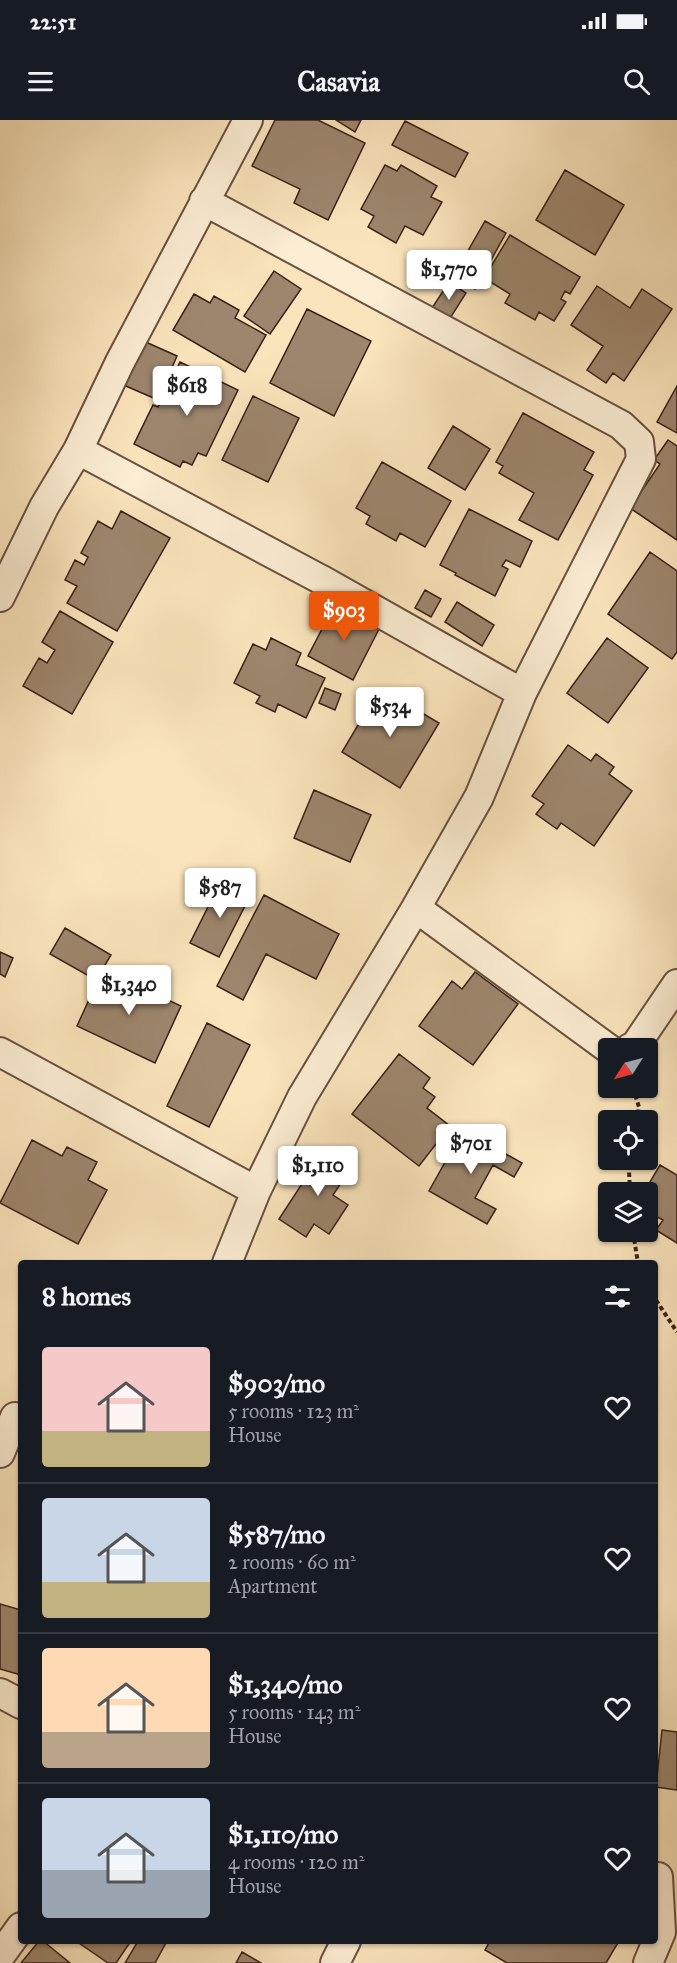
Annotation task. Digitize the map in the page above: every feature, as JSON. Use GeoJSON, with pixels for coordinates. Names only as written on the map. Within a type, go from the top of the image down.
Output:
{"type":"FeatureCollection","features":[{"type":"Feature","properties":{"kind":"street"},"geometry":{"type":"LineString","coordinates":[[0,597],[44,507],[78,450],[120,362],[248,120]]}},
{"type":"Feature","properties":{"kind":"street"},"geometry":{"type":"LineString","coordinates":[[204,201],[621,425],[639,442],[640,459],[522,693],[479,797],[416,908],[302,1097],[256,1191],[228,1260]]}},
{"type":"Feature","properties":{"kind":"street"},"geometry":{"type":"LineString","coordinates":[[78,450],[320,579],[522,693]]}},
{"type":"Feature","properties":{"kind":"street"},"geometry":{"type":"LineString","coordinates":[[416,908],[598,1041]]}},
{"type":"Feature","properties":{"kind":"street"},"geometry":{"type":"LineString","coordinates":[[640,1038],[677,984]]}},
{"type":"Feature","properties":{"kind":"street"},"geometry":{"type":"LineString","coordinates":[[0,1052],[256,1191]]}},
{"type":"Feature","properties":{"kind":"street"},"geometry":{"type":"LineString","coordinates":[[0,1453],[12,1416]]}},
{"type":"Feature","properties":{"kind":"street"},"geometry":{"type":"LineString","coordinates":[[0,1693],[18,1702]]}},
{"type":"Feature","properties":{"kind":"street"},"geometry":{"type":"LineString","coordinates":[[658,1939],[661,1932],[663,1879]]}},
{"type":"Feature","properties":{"kind":"street"},"geometry":{"type":"LineString","coordinates":[[0,1956],[18,1931]]}},
{"type":"Feature","properties":{"kind":"street"},"geometry":{"type":"LineString","coordinates":[[335,1963],[344,1944]]}},
{"type":"Feature","properties":{"kind":"street"},"geometry":{"type":"LineString","coordinates":[[648,1963],[656,1944]]}},
{"type":"Feature","properties":{"kind":"path"},"geometry":{"type":"LineString","coordinates":[[635,1242],[638,1260]]}},
{"type":"Feature","properties":{"kind":"path"},"geometry":{"type":"LineString","coordinates":[[658,1303],[677,1332]]}},
{"type":"Feature","properties":{"kind":"building"},"geometry":{"type":"Polygon","coordinates":[[[275,120],[318,120],[365,143],[328,220],[294,203],[300,189],[252,166],[275,120]]]}},
{"type":"Feature","properties":{"kind":"building"},"geometry":{"type":"Polygon","coordinates":[[[336,120],[361,120],[355,132],[336,120]]]}},
{"type":"Feature","properties":{"kind":"building"},"geometry":{"type":"Polygon","coordinates":[[[405,121],[468,153],[455,177],[392,145],[405,121]]]}},
{"type":"Feature","properties":{"kind":"building"},"geometry":{"type":"Polygon","coordinates":[[[385,165],[397,171],[401,165],[437,186],[431,197],[442,202],[423,235],[405,226],[396,243],[368,227],[374,216],[361,209],[385,165]]]}},
{"type":"Feature","properties":{"kind":"building"},"geometry":{"type":"Polygon","coordinates":[[[565,170],[624,205],[595,255],[536,220],[565,170]]]}},
{"type":"Feature","properties":{"kind":"building"},"geometry":{"type":"Polygon","coordinates":[[[485,221],[506,233],[475,289],[453,277],[485,221]]]}},
{"type":"Feature","properties":{"kind":"building"},"geometry":{"type":"Polygon","coordinates":[[[510,235],[580,277],[570,294],[565,291],[561,299],[566,302],[554,321],[539,312],[535,320],[505,303],[510,294],[484,278],[510,235]]]}},
{"type":"Feature","properties":{"kind":"building"},"geometry":{"type":"Polygon","coordinates":[[[274,271],[301,289],[270,334],[244,316],[274,271]]]}},
{"type":"Feature","properties":{"kind":"building"},"geometry":{"type":"Polygon","coordinates":[[[449,282],[466,293],[449,320],[432,308],[449,282]]]}},
{"type":"Feature","properties":{"kind":"building"},"geometry":{"type":"Polygon","coordinates":[[[597,286],[630,308],[642,289],[672,309],[624,381],[613,373],[606,383],[587,370],[603,346],[571,325],[597,286]]]}},
{"type":"Feature","properties":{"kind":"building"},"geometry":{"type":"Polygon","coordinates":[[[194,294],[210,303],[214,296],[239,310],[235,318],[266,335],[245,372],[173,330],[194,294]]]}},
{"type":"Feature","properties":{"kind":"building"},"geometry":{"type":"Polygon","coordinates":[[[307,309],[371,341],[334,416],[270,383],[307,309]]]}},
{"type":"Feature","properties":{"kind":"building"},"geometry":{"type":"Polygon","coordinates":[[[139,339],[177,356],[158,400],[119,383],[139,339]]]}},
{"type":"Feature","properties":{"kind":"building"},"geometry":{"type":"Polygon","coordinates":[[[180,362],[238,390],[206,456],[198,453],[192,465],[183,461],[180,467],[134,444],[153,405],[158,407],[180,362]]]}},
{"type":"Feature","properties":{"kind":"building"},"geometry":{"type":"Polygon","coordinates":[[[677,386],[677,433],[657,422],[677,386]]]}},
{"type":"Feature","properties":{"kind":"building"},"geometry":{"type":"Polygon","coordinates":[[[253,396],[299,418],[268,482],[222,460],[253,396]]]}},
{"type":"Feature","properties":{"kind":"building"},"geometry":{"type":"Polygon","coordinates":[[[523,413],[594,452],[584,470],[593,475],[558,540],[519,520],[534,493],[499,473],[503,466],[496,462],[523,413]]]}},
{"type":"Feature","properties":{"kind":"building"},"geometry":{"type":"Polygon","coordinates":[[[453,426],[490,449],[465,490],[428,468],[453,426]]]}},
{"type":"Feature","properties":{"kind":"building"},"geometry":{"type":"Polygon","coordinates":[[[668,440],[677,446],[677,540],[630,508],[660,464],[654,460],[668,440]]]}},
{"type":"Feature","properties":{"kind":"building"},"geometry":{"type":"Polygon","coordinates":[[[382,462],[451,501],[425,547],[400,533],[396,541],[366,524],[370,516],[356,508],[382,462]]]}},
{"type":"Feature","properties":{"kind":"building"},"geometry":{"type":"Polygon","coordinates":[[[469,509],[532,541],[520,567],[506,560],[502,566],[508,569],[495,596],[440,565],[469,509]]]}},
{"type":"Feature","properties":{"kind":"building"},"geometry":{"type":"Polygon","coordinates":[[[121,511],[170,538],[117,631],[67,603],[77,586],[65,580],[75,560],[84,565],[88,557],[81,553],[98,521],[112,529],[121,511]]]}},
{"type":"Feature","properties":{"kind":"building"},"geometry":{"type":"Polygon","coordinates":[[[650,552],[677,571],[677,652],[672,659],[608,614],[650,552]]]}},
{"type":"Feature","properties":{"kind":"building"},"geometry":{"type":"Polygon","coordinates":[[[425,590],[441,599],[431,617],[415,608],[425,590]]]}},
{"type":"Feature","properties":{"kind":"building"},"geometry":{"type":"Polygon","coordinates":[[[457,602],[494,625],[482,646],[445,622],[457,602]]]}},
{"type":"Feature","properties":{"kind":"building"},"geometry":{"type":"Polygon","coordinates":[[[335,604],[380,627],[353,680],[308,656],[335,604]]]}},
{"type":"Feature","properties":{"kind":"building"},"geometry":{"type":"Polygon","coordinates":[[[60,611],[113,642],[72,714],[23,686],[39,658],[47,663],[55,650],[42,642],[60,611]]]}},
{"type":"Feature","properties":{"kind":"building"},"geometry":{"type":"Polygon","coordinates":[[[271,638],[301,653],[296,665],[325,678],[306,718],[278,704],[275,712],[256,703],[260,696],[234,683],[253,644],[266,650],[271,638]]]}},
{"type":"Feature","properties":{"kind":"building"},"geometry":{"type":"Polygon","coordinates":[[[607,638],[648,668],[608,723],[567,693],[607,638]]]}},
{"type":"Feature","properties":{"kind":"building"},"geometry":{"type":"Polygon","coordinates":[[[325,688],[341,694],[335,710],[319,703],[325,688]]]}},
{"type":"Feature","properties":{"kind":"building"},"geometry":{"type":"Polygon","coordinates":[[[380,688],[439,723],[400,788],[342,752],[380,688]]]}},
{"type":"Feature","properties":{"kind":"building"},"geometry":{"type":"Polygon","coordinates":[[[568,745],[591,761],[596,754],[614,767],[609,774],[632,791],[594,846],[561,823],[557,829],[536,814],[544,804],[532,796],[568,745]]]}},
{"type":"Feature","properties":{"kind":"building"},"geometry":{"type":"Polygon","coordinates":[[[314,790],[371,815],[350,862],[294,838],[314,790]]]}},
{"type":"Feature","properties":{"kind":"building"},"geometry":{"type":"Polygon","coordinates":[[[221,881],[250,896],[219,957],[190,943],[221,881]]]}},
{"type":"Feature","properties":{"kind":"building"},"geometry":{"type":"Polygon","coordinates":[[[264,895],[339,934],[316,979],[266,954],[243,1000],[217,986],[264,895]]]}},
{"type":"Feature","properties":{"kind":"building"},"geometry":{"type":"Polygon","coordinates":[[[65,928],[111,955],[96,980],[50,954],[65,928]]]}},
{"type":"Feature","properties":{"kind":"building"},"geometry":{"type":"Polygon","coordinates":[[[0,952],[13,958],[5,977],[0,974],[0,952]]]}},
{"type":"Feature","properties":{"kind":"building"},"geometry":{"type":"Polygon","coordinates":[[[103,969],[181,1006],[155,1063],[77,1026],[103,969]]]}},
{"type":"Feature","properties":{"kind":"building"},"geometry":{"type":"Polygon","coordinates":[[[475,972],[518,1004],[473,1065],[419,1026],[452,981],[462,989],[475,972]]]}},
{"type":"Feature","properties":{"kind":"building"},"geometry":{"type":"Polygon","coordinates":[[[207,1023],[250,1045],[209,1127],[167,1106],[207,1023]]]}},
{"type":"Feature","properties":{"kind":"building"},"geometry":{"type":"Polygon","coordinates":[[[399,1054],[430,1078],[423,1088],[435,1097],[427,1108],[450,1126],[419,1166],[352,1114],[399,1054]]]}},
{"type":"Feature","properties":{"kind":"building"},"geometry":{"type":"Polygon","coordinates":[[[463,1130],[522,1163],[514,1177],[493,1165],[475,1198],[496,1209],[487,1224],[429,1191],[463,1130]]]}},
{"type":"Feature","properties":{"kind":"building"},"geometry":{"type":"Polygon","coordinates":[[[32,1140],[62,1156],[67,1147],[97,1162],[88,1180],[107,1190],[78,1244],[0,1203],[32,1140]]]}},
{"type":"Feature","properties":{"kind":"building"},"geometry":{"type":"Polygon","coordinates":[[[324,1150],[351,1168],[333,1195],[348,1205],[329,1234],[314,1224],[306,1237],[279,1219],[324,1150]]]}},
{"type":"Feature","properties":{"kind":"building"},"geometry":{"type":"Polygon","coordinates":[[[660,1165],[677,1175],[677,1243],[658,1231],[663,1220],[658,1217],[658,1182],[650,1182],[660,1165]]]}},
{"type":"Feature","properties":{"kind":"building"},"geometry":{"type":"Polygon","coordinates":[[[0,1604],[18,1609],[18,1674],[0,1669],[0,1604]]]}},
{"type":"Feature","properties":{"kind":"building"},"geometry":{"type":"Polygon","coordinates":[[[662,1730],[677,1732],[677,1790],[658,1787],[662,1730]]]}},
{"type":"Feature","properties":{"kind":"building"},"geometry":{"type":"Polygon","coordinates":[[[37,1944],[47,1944],[70,1963],[21,1963],[37,1944]]]}},
{"type":"Feature","properties":{"kind":"building"},"geometry":{"type":"Polygon","coordinates":[[[80,1944],[129,1944],[116,1963],[108,1963],[80,1944]]]}},
{"type":"Feature","properties":{"kind":"building"},"geometry":{"type":"Polygon","coordinates":[[[136,1944],[165,1944],[155,1963],[125,1963],[136,1944]]]}},
{"type":"Feature","properties":{"kind":"building"},"geometry":{"type":"Polygon","coordinates":[[[488,1944],[617,1944],[606,1963],[507,1963],[485,1950],[488,1944]]]}},
{"type":"Feature","properties":{"kind":"building"},"geometry":{"type":"Polygon","coordinates":[[[242,1952],[261,1963],[236,1963],[242,1952]]]}}]}
